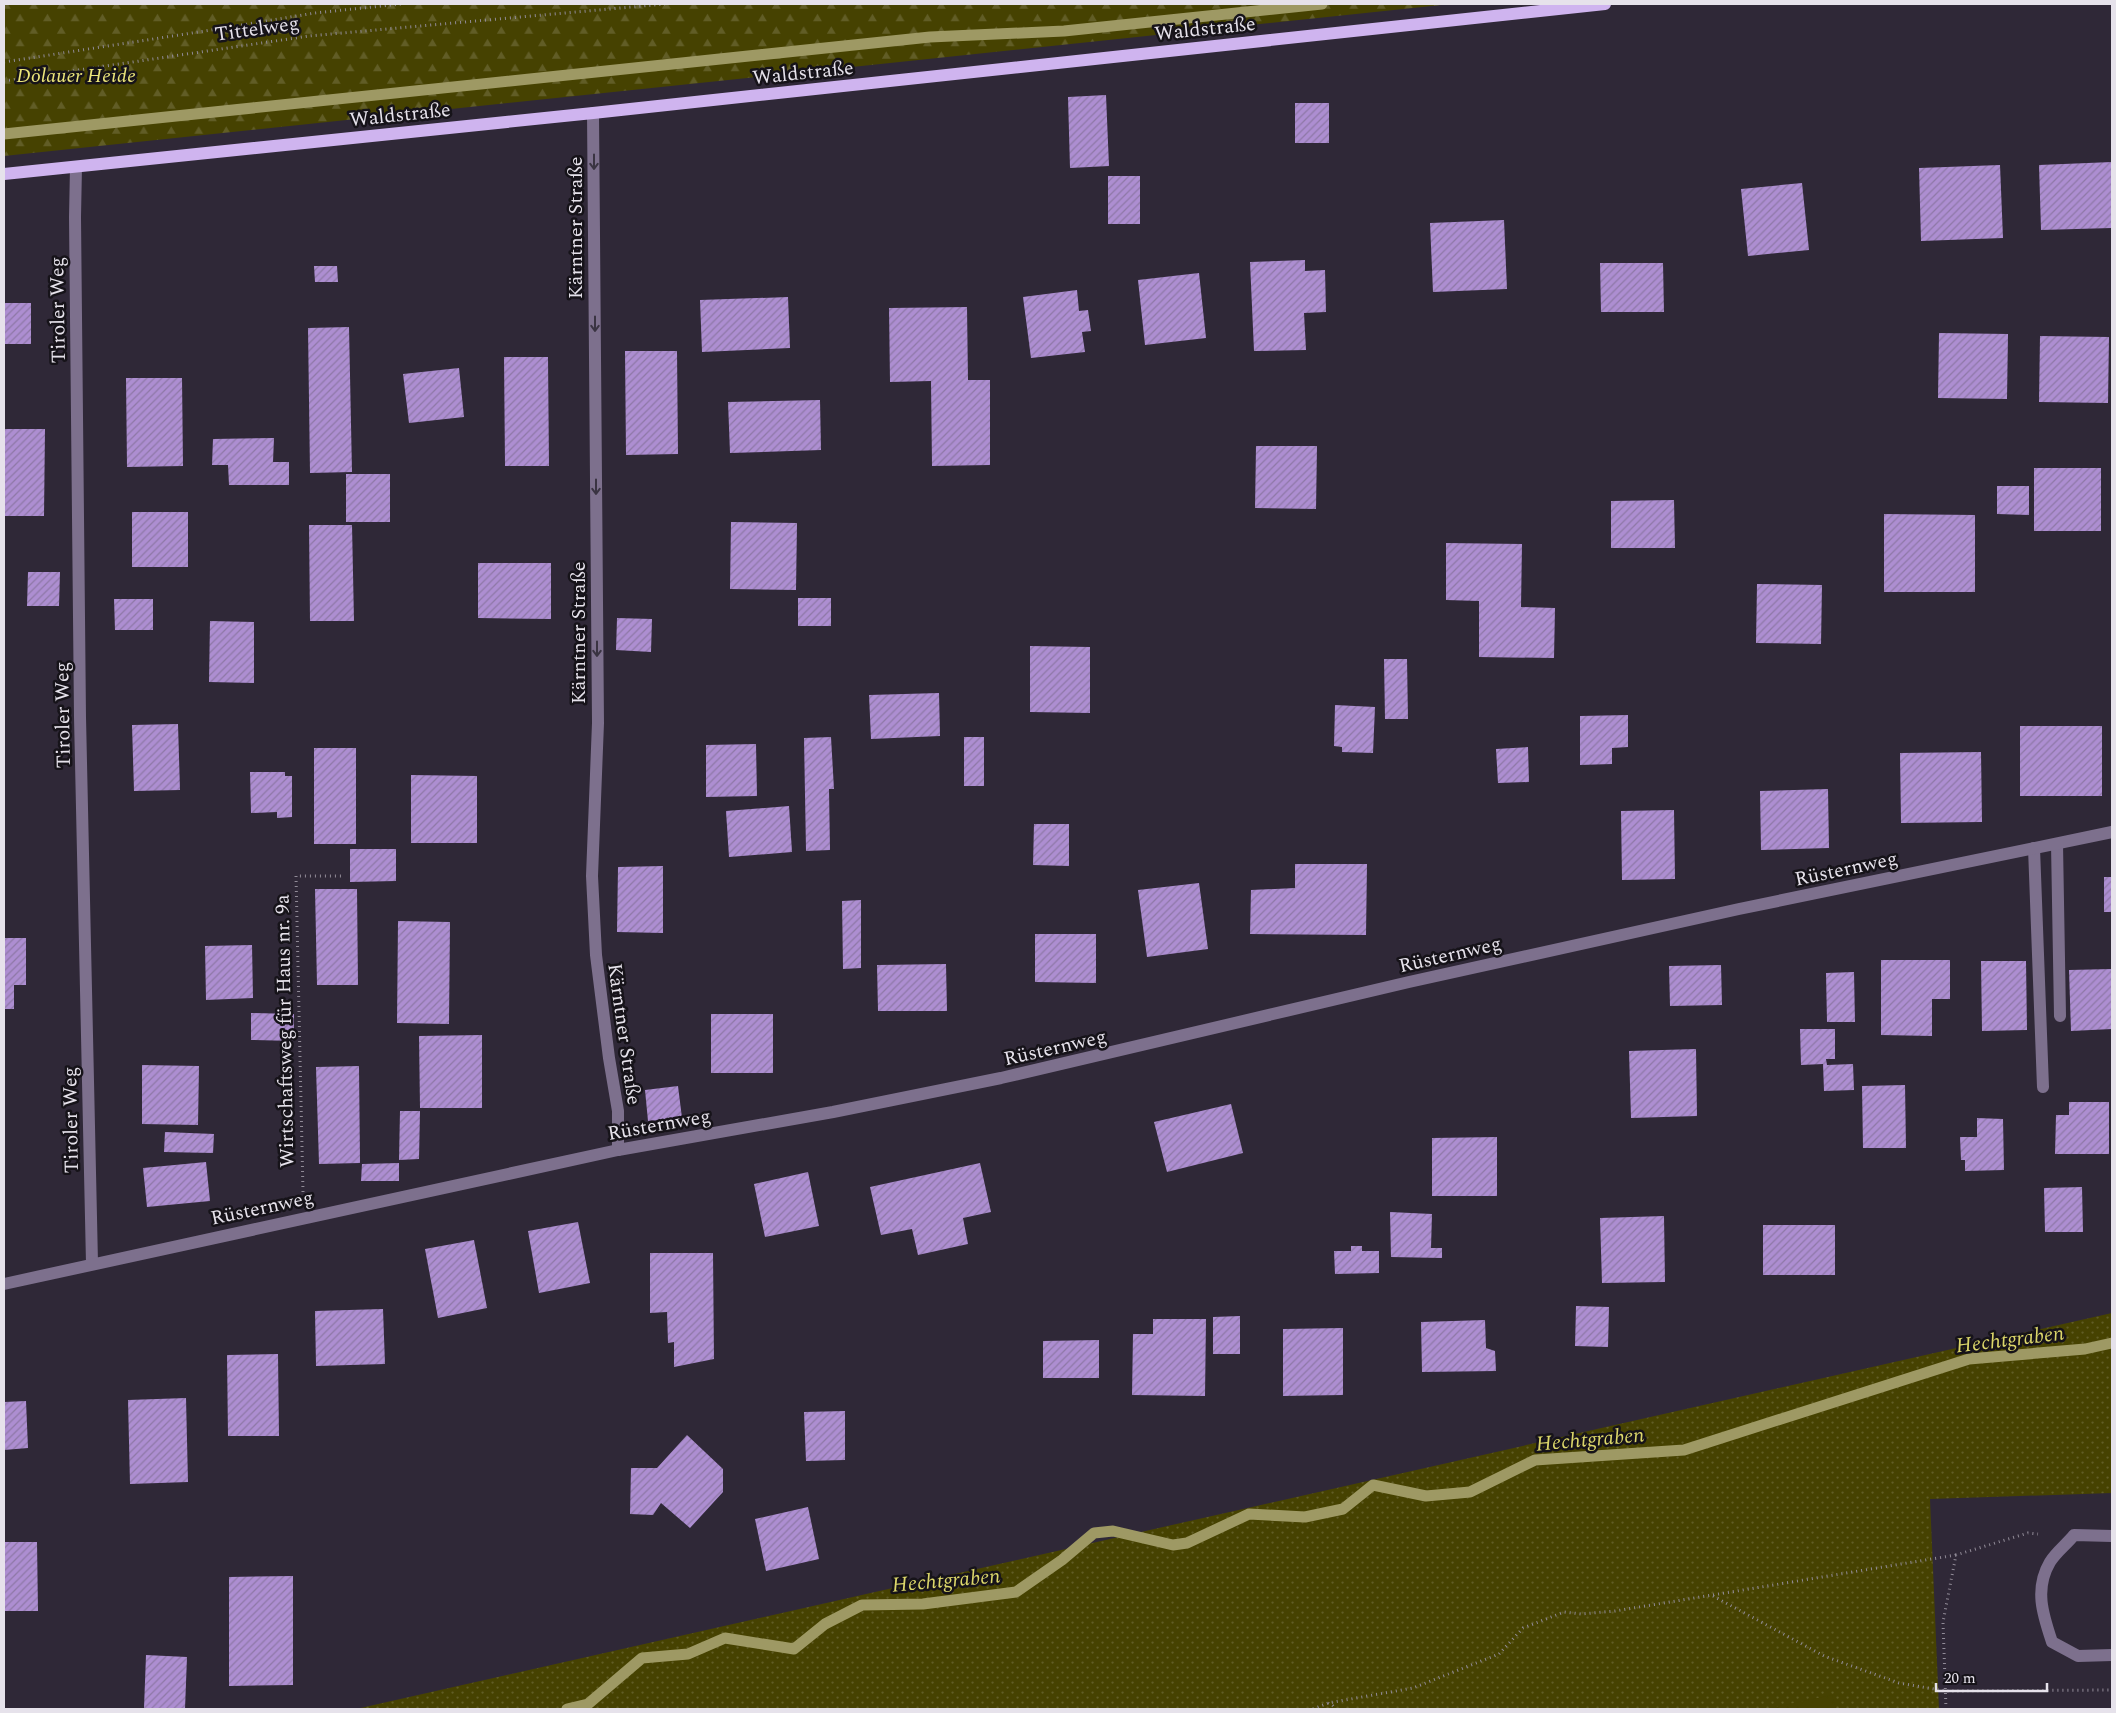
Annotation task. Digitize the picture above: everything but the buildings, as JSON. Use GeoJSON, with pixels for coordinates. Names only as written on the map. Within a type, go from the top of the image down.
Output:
{"type":"FeatureCollection","features":[{"type":"Feature","properties":{"kind":"main road","name":"Waldstraße"},"geometry":{"type":"LineString","coordinates":[[4,174],[593,113],[1605,4]]}},
{"type":"Feature","properties":{"kind":"street","name":"Kärntner Straße"},"geometry":{"type":"LineString","coordinates":[[593,113],[598,723],[592,876],[596,955],[609,1058],[618,1111],[618,1150]]}},
{"type":"Feature","properties":{"kind":"street","name":"Tiroler Weg"},"geometry":{"type":"LineString","coordinates":[[76,166],[75,236],[80,717],[92,1263]]}},
{"type":"Feature","properties":{"kind":"street","name":"Rüsternweg"},"geometry":{"type":"LineString","coordinates":[[4,1284],[92,1263],[618,1150],[833,1112],[1001,1078],[1409,982],[1739,908],[2112,832]]}},
{"type":"Feature","properties":{"kind":"street"},"geometry":{"type":"LineString","coordinates":[[2057,844],[2060,1016]]}},
{"type":"Feature","properties":{"kind":"street"},"geometry":{"type":"LineString","coordinates":[[2034,848],[2043,1087]]}},
{"type":"Feature","properties":{"kind":"street"},"geometry":{"type":"LineString","coordinates":[[2110,1653],[2078,1656],[2052,1642],[2042,1612],[2042,1587],[2050,1562],[2074,1535],[2112,1536]]}},
{"type":"Feature","properties":{"kind":"path"},"geometry":{"type":"LineString","coordinates":[[4,62],[205,32],[315,12],[401,4]]}},
{"type":"Feature","properties":{"kind":"path","name":"Tittelweg"},"geometry":{"type":"LineString","coordinates":[[4,81],[309,36],[665,4]]}},
{"type":"Feature","properties":{"kind":"path","name":"Wirtschaftsweg für Haus nr. 9a"},"geometry":{"type":"LineString","coordinates":[[303,1200],[296,876],[342,876]]}},
{"type":"Feature","properties":{"kind":"path"},"geometry":{"type":"LineString","coordinates":[[1313,1709],[1328,1703],[1413,1688],[1499,1654],[1523,1628],[1564,1612],[1581,1614],[1615,1612],[1956,1555],[2028,1533],[2074,1535]]}},
{"type":"Feature","properties":{"kind":"path"},"geometry":{"type":"LineString","coordinates":[[1946,1709],[1943,1622],[1956,1555]]}},
{"type":"Feature","properties":{"kind":"path"},"geometry":{"type":"LineString","coordinates":[[1712,1596],[1824,1656],[1899,1683],[1945,1691],[2112,1690]]}},
{"type":"Feature","properties":{"kind":"path"},"geometry":{"type":"LineString","coordinates":[[1328,1703],[1334,1709]]}},
{"type":"Feature","properties":{"kind":"green space","name":"Dölauer Heide"},"geometry":{"type":"Polygon","coordinates":[[[4,4],[1451,4],[4,156],[4,4]]]}},
{"type":"Feature","properties":{"kind":"green space"},"geometry":{"type":"Polygon","coordinates":[[[2112,1313],[2112,1493],[1930,1499],[1939,1709],[356,1709],[2112,1313]]]}},
{"type":"Feature","properties":{"kind":"green space"},"geometry":{"type":"Polygon","coordinates":[[[1832,1695],[1836,1709],[1766,1709],[1832,1695]]]}},
{"type":"Feature","properties":{"kind":"waterway"},"geometry":{"type":"LineString","coordinates":[[4,134],[930,37],[1064,31],[1322,4]]}},
{"type":"Feature","properties":{"kind":"waterway","name":"Hechtgraben"},"geometry":{"type":"LineString","coordinates":[[567,1709],[588,1704],[642,1658],[688,1654],[725,1638],[794,1649],[825,1624],[862,1605],[923,1604],[1016,1592],[1062,1560],[1094,1533],[1113,1531],[1173,1545],[1187,1543],[1249,1514],[1305,1517],[1343,1509],[1373,1485],[1426,1496],[1470,1492],[1535,1460],[1684,1450],[1969,1359],[2085,1349],[2112,1343]]}}]}
